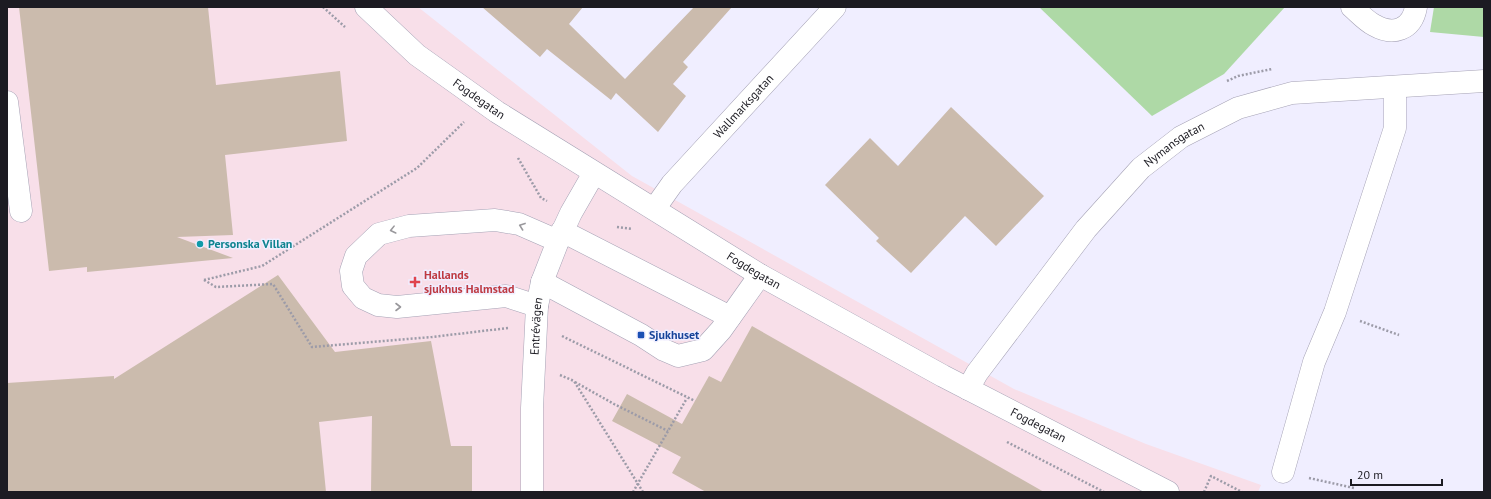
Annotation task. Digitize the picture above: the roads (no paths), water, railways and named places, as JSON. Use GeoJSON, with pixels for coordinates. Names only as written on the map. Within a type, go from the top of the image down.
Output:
{"type":"FeatureCollection","features":[{"type":"Feature","properties":{"kind":"street","name":"Fogdegatan"},"geometry":{"type":"LineString","coordinates":[[366,7],[417,55],[498,112],[594,173],[655,208],[760,275],[858,330],[1158,490]]}},
{"type":"Feature","properties":{"kind":"street","name":"Wallmarksgatan"},"geometry":{"type":"LineString","coordinates":[[655,208],[672,184],[835,7]]}},
{"type":"Feature","properties":{"kind":"street"},"geometry":{"type":"LineString","coordinates":[[1352,7],[1372,25],[1384,30],[1401,29],[1412,16]]}},
{"type":"Feature","properties":{"kind":"street","name":"Nymansgatan"},"geometry":{"type":"LineString","coordinates":[[968,389],[977,373],[1086,229],[1141,168],[1181,137],[1238,108],[1292,93],[1484,80]]}},
{"type":"Feature","properties":{"kind":"street"},"geometry":{"type":"LineString","coordinates":[[1283,472],[1314,362],[1335,312],[1395,128],[1395,87]]}},
{"type":"Feature","properties":{"kind":"street"},"geometry":{"type":"LineString","coordinates":[[7,102],[21,211]]}},
{"type":"Feature","properties":{"kind":"street","name":"Entrévägen"},"geometry":{"type":"LineString","coordinates":[[532,492],[532,408],[536,315],[542,282],[560,236],[594,173]]}},
{"type":"Feature","properties":{"kind":"street"},"geometry":{"type":"LineString","coordinates":[[536,315],[506,296],[397,307],[378,305],[363,298],[353,286],[351,271],[356,256],[379,234],[409,226],[496,220],[519,224],[560,236],[730,317]]}},
{"type":"Feature","properties":{"kind":"street"},"geometry":{"type":"LineString","coordinates":[[542,282],[641,335],[664,350],[678,356],[703,350],[721,330],[760,275]]}},
{"type":"Feature","properties":{"kind":"place","name":"Personska Villan"},"geometry":{"type":"Point","coordinates":[200,244]}},
{"type":"Feature","properties":{"kind":"place","name":"Hallands sjukhus Halmstad"},"geometry":{"type":"Point","coordinates":[415,282]}},
{"type":"Feature","properties":{"kind":"place","name":"Sjukhuset"},"geometry":{"type":"Point","coordinates":[641,335]}}]}
